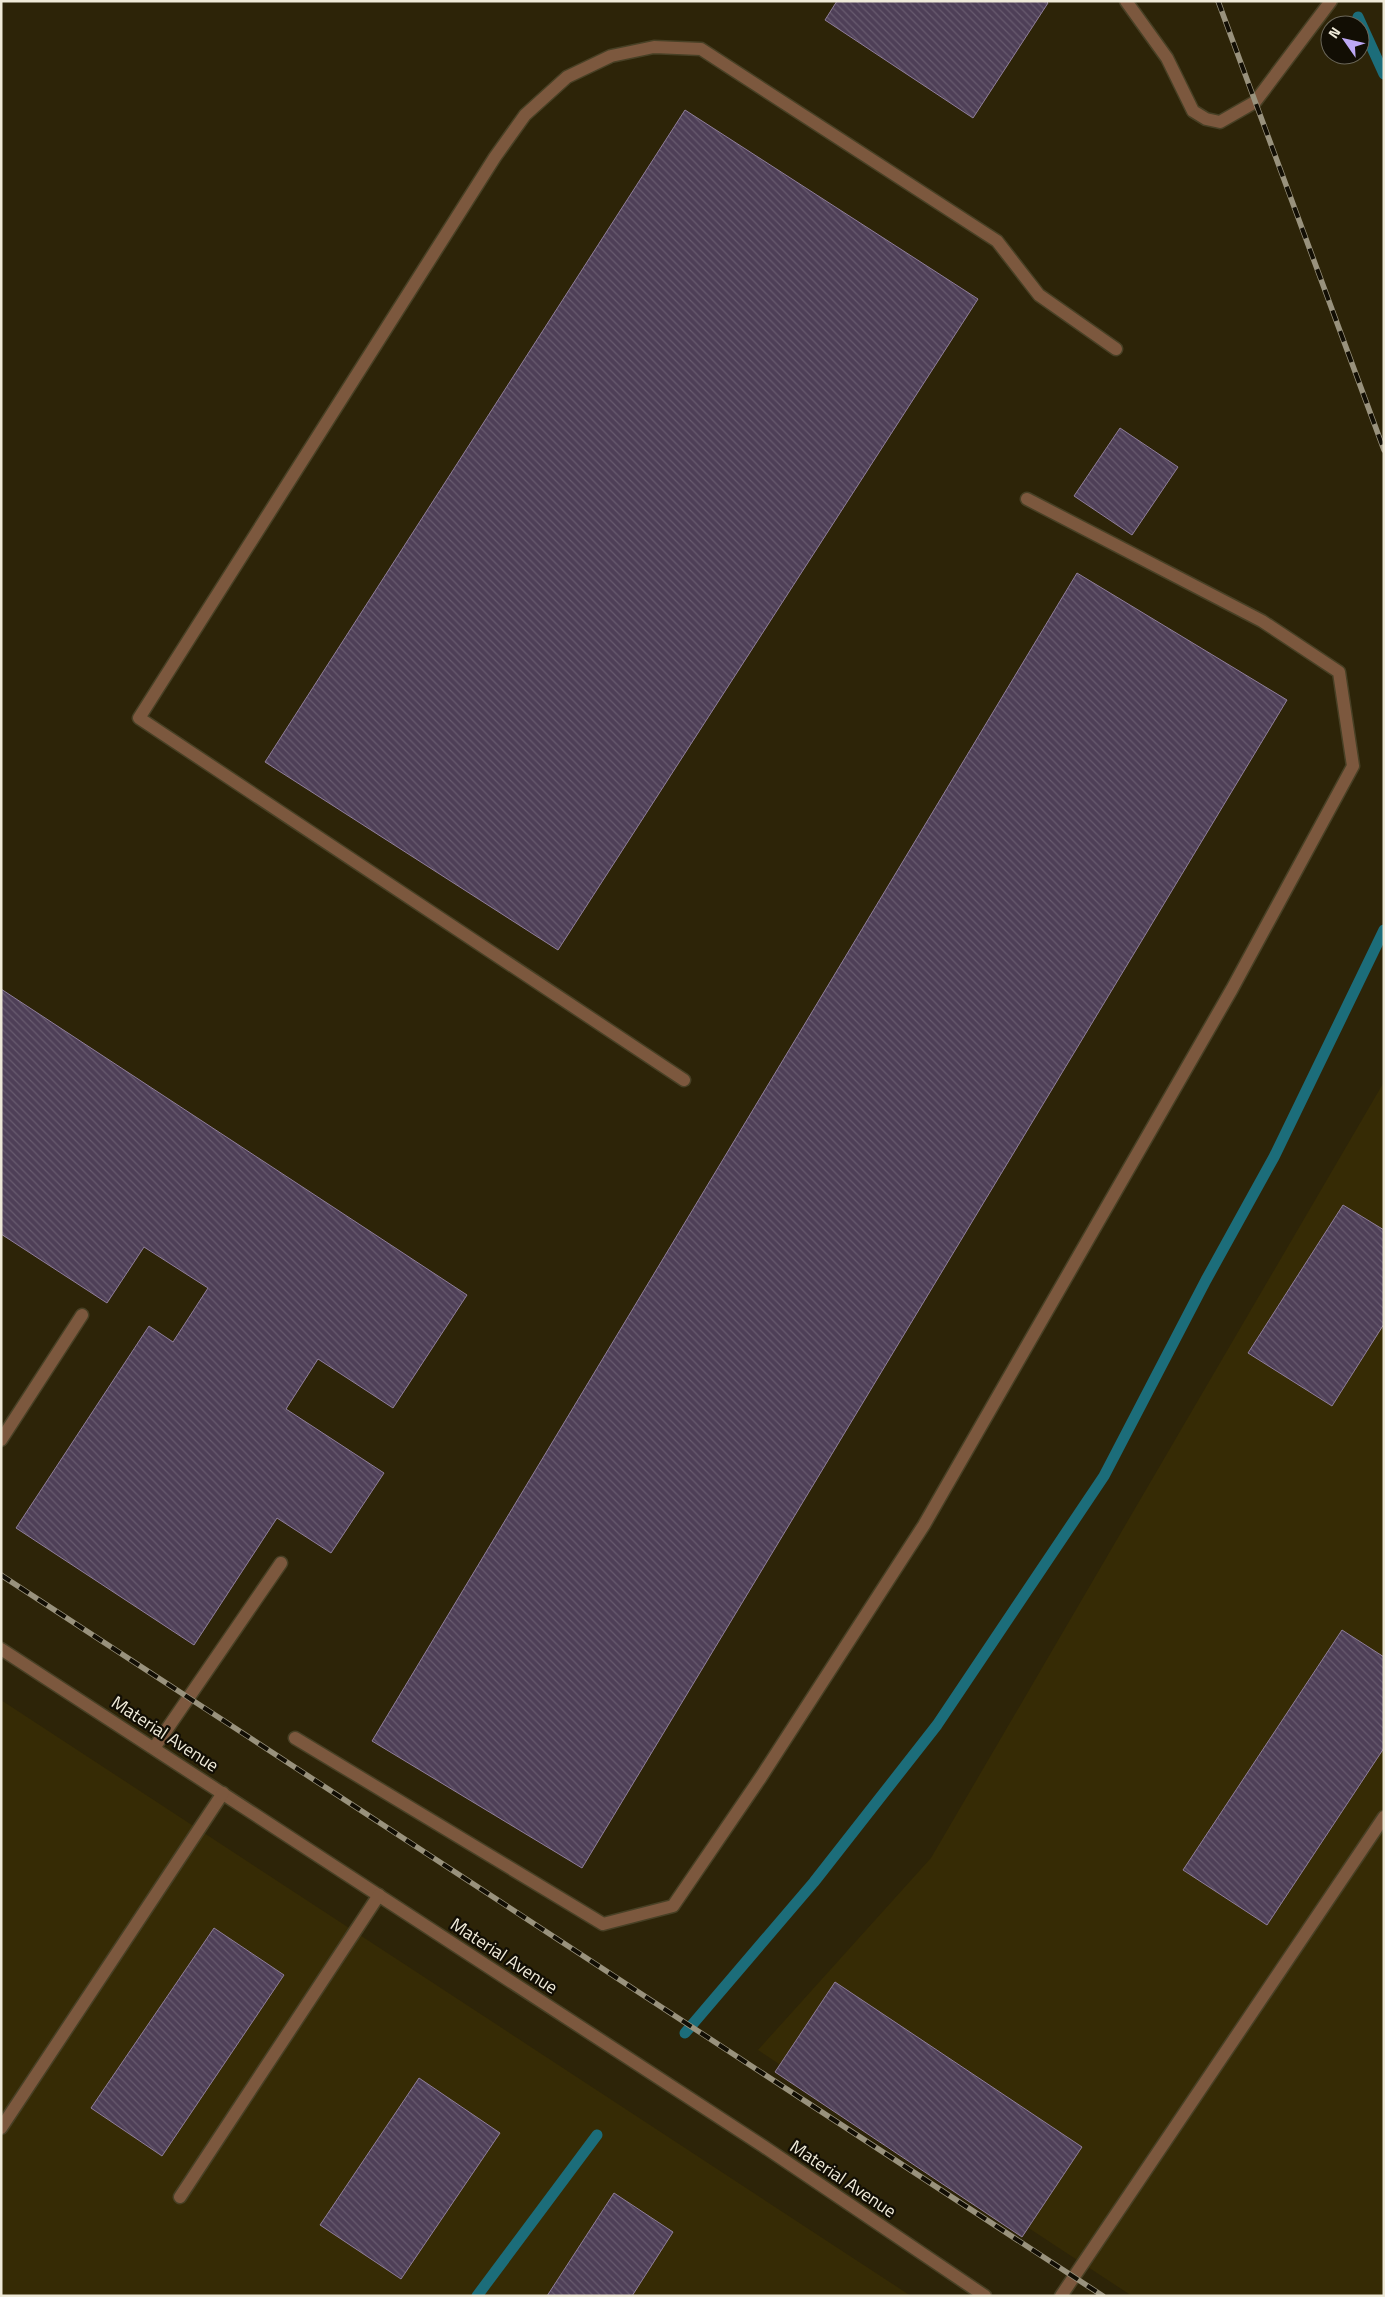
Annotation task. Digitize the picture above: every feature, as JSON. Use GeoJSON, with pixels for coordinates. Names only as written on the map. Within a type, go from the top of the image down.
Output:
{"type":"FeatureCollection","features":[{"type":"Feature","properties":{"kind":"street"},"geometry":{"type":"LineString","coordinates":[[1126,1],[1167,58],[1193,111],[1206,119],[1220,122],[1255,102],[1331,1]]}},
{"type":"Feature","properties":{"kind":"street"},"geometry":{"type":"LineString","coordinates":[[684,1080],[139,718],[495,157],[525,115],[567,77],[611,56],[654,47],[701,49],[997,241],[1040,296],[1116,349]]}},
{"type":"Feature","properties":{"kind":"street"},"geometry":{"type":"LineString","coordinates":[[295,1738],[603,1924],[673,1906],[760,1777],[924,1524],[1232,989],[1353,766],[1339,672],[1262,621],[1028,498]]}},
{"type":"Feature","properties":{"kind":"street"},"geometry":{"type":"LineString","coordinates":[[1,1440],[82,1315]]}},
{"type":"Feature","properties":{"kind":"street"},"geometry":{"type":"LineString","coordinates":[[154,1748],[281,1563]]}},
{"type":"Feature","properties":{"kind":"street","name":"Material Avenue"},"geometry":{"type":"LineString","coordinates":[[1,1649],[754,2141],[986,2296]]}},
{"type":"Feature","properties":{"kind":"street"},"geometry":{"type":"LineString","coordinates":[[1,2128],[223,1793]]}},
{"type":"Feature","properties":{"kind":"street"},"geometry":{"type":"LineString","coordinates":[[1061,2296],[1384,1817]]}},
{"type":"Feature","properties":{"kind":"street"},"geometry":{"type":"LineString","coordinates":[[180,2197],[379,1895]]}},
{"type":"Feature","properties":{"kind":"shaded area"},"geometry":{"type":"Polygon","coordinates":[[[1384,1082],[1384,2296],[1132,2296],[758,2050],[931,1858],[1384,1082]]]}},
{"type":"Feature","properties":{"kind":"shaded area"},"geometry":{"type":"Polygon","coordinates":[[[1,1700],[911,2296],[1,2296],[1,1700]]]}},
{"type":"Feature","properties":{"kind":"building"},"geometry":{"type":"Polygon","coordinates":[[[837,1],[1046,1],[1048,3],[973,118],[825,20],[837,1]]]}},
{"type":"Feature","properties":{"kind":"building"},"geometry":{"type":"Polygon","coordinates":[[[685,110],[978,299],[558,950],[265,762],[685,110]]]}},
{"type":"Feature","properties":{"kind":"building"},"geometry":{"type":"Polygon","coordinates":[[[1120,428],[1178,467],[1132,535],[1074,496],[1120,428]]]}},
{"type":"Feature","properties":{"kind":"building"},"geometry":{"type":"Polygon","coordinates":[[[1077,573],[1287,700],[582,1868],[372,1741],[1077,573]]]}},
{"type":"Feature","properties":{"kind":"building"},"geometry":{"type":"Polygon","coordinates":[[[1,989],[467,1295],[393,1408],[318,1359],[286,1409],[384,1473],[331,1553],[277,1518],[194,1645],[16,1528],[149,1326],[173,1342],[208,1288],[144,1247],[107,1303],[1,1234],[1,989]]]}},
{"type":"Feature","properties":{"kind":"building"},"geometry":{"type":"Polygon","coordinates":[[[1343,1205],[1384,1230],[1384,1324],[1332,1406],[1248,1353],[1343,1205]]]}},
{"type":"Feature","properties":{"kind":"building"},"geometry":{"type":"Polygon","coordinates":[[[1342,1630],[1384,1657],[1384,1748],[1267,1925],[1183,1870],[1342,1630]]]}},
{"type":"Feature","properties":{"kind":"building"},"geometry":{"type":"Polygon","coordinates":[[[214,1928],[284,1975],[162,2156],[91,2108],[214,1928]]]}},
{"type":"Feature","properties":{"kind":"building"},"geometry":{"type":"Polygon","coordinates":[[[835,1982],[1082,2147],[1022,2237],[775,2072],[835,1982]]]}},
{"type":"Feature","properties":{"kind":"building"},"geometry":{"type":"Polygon","coordinates":[[[419,2078],[500,2133],[401,2279],[320,2225],[419,2078]]]}},
{"type":"Feature","properties":{"kind":"building"},"geometry":{"type":"Polygon","coordinates":[[[614,2193],[673,2232],[632,2296],[547,2296],[614,2193]]]}},
{"type":"Feature","properties":{"kind":"waterway"},"geometry":{"type":"LineString","coordinates":[[1370,43],[1384,74]]}},
{"type":"Feature","properties":{"kind":"waterway"},"geometry":{"type":"LineString","coordinates":[[685,2033],[814,1882],[937,1725],[1104,1476],[1206,1280],[1274,1157],[1384,930]]}},
{"type":"Feature","properties":{"kind":"waterway"},"geometry":{"type":"LineString","coordinates":[[477,2296],[597,2135]]}},
{"type":"Feature","properties":{"kind":"railway"},"geometry":{"type":"LineString","coordinates":[[1218,1],[1384,450]]}},
{"type":"Feature","properties":{"kind":"railway"},"geometry":{"type":"LineString","coordinates":[[1,1575],[1103,2296]]}}]}
